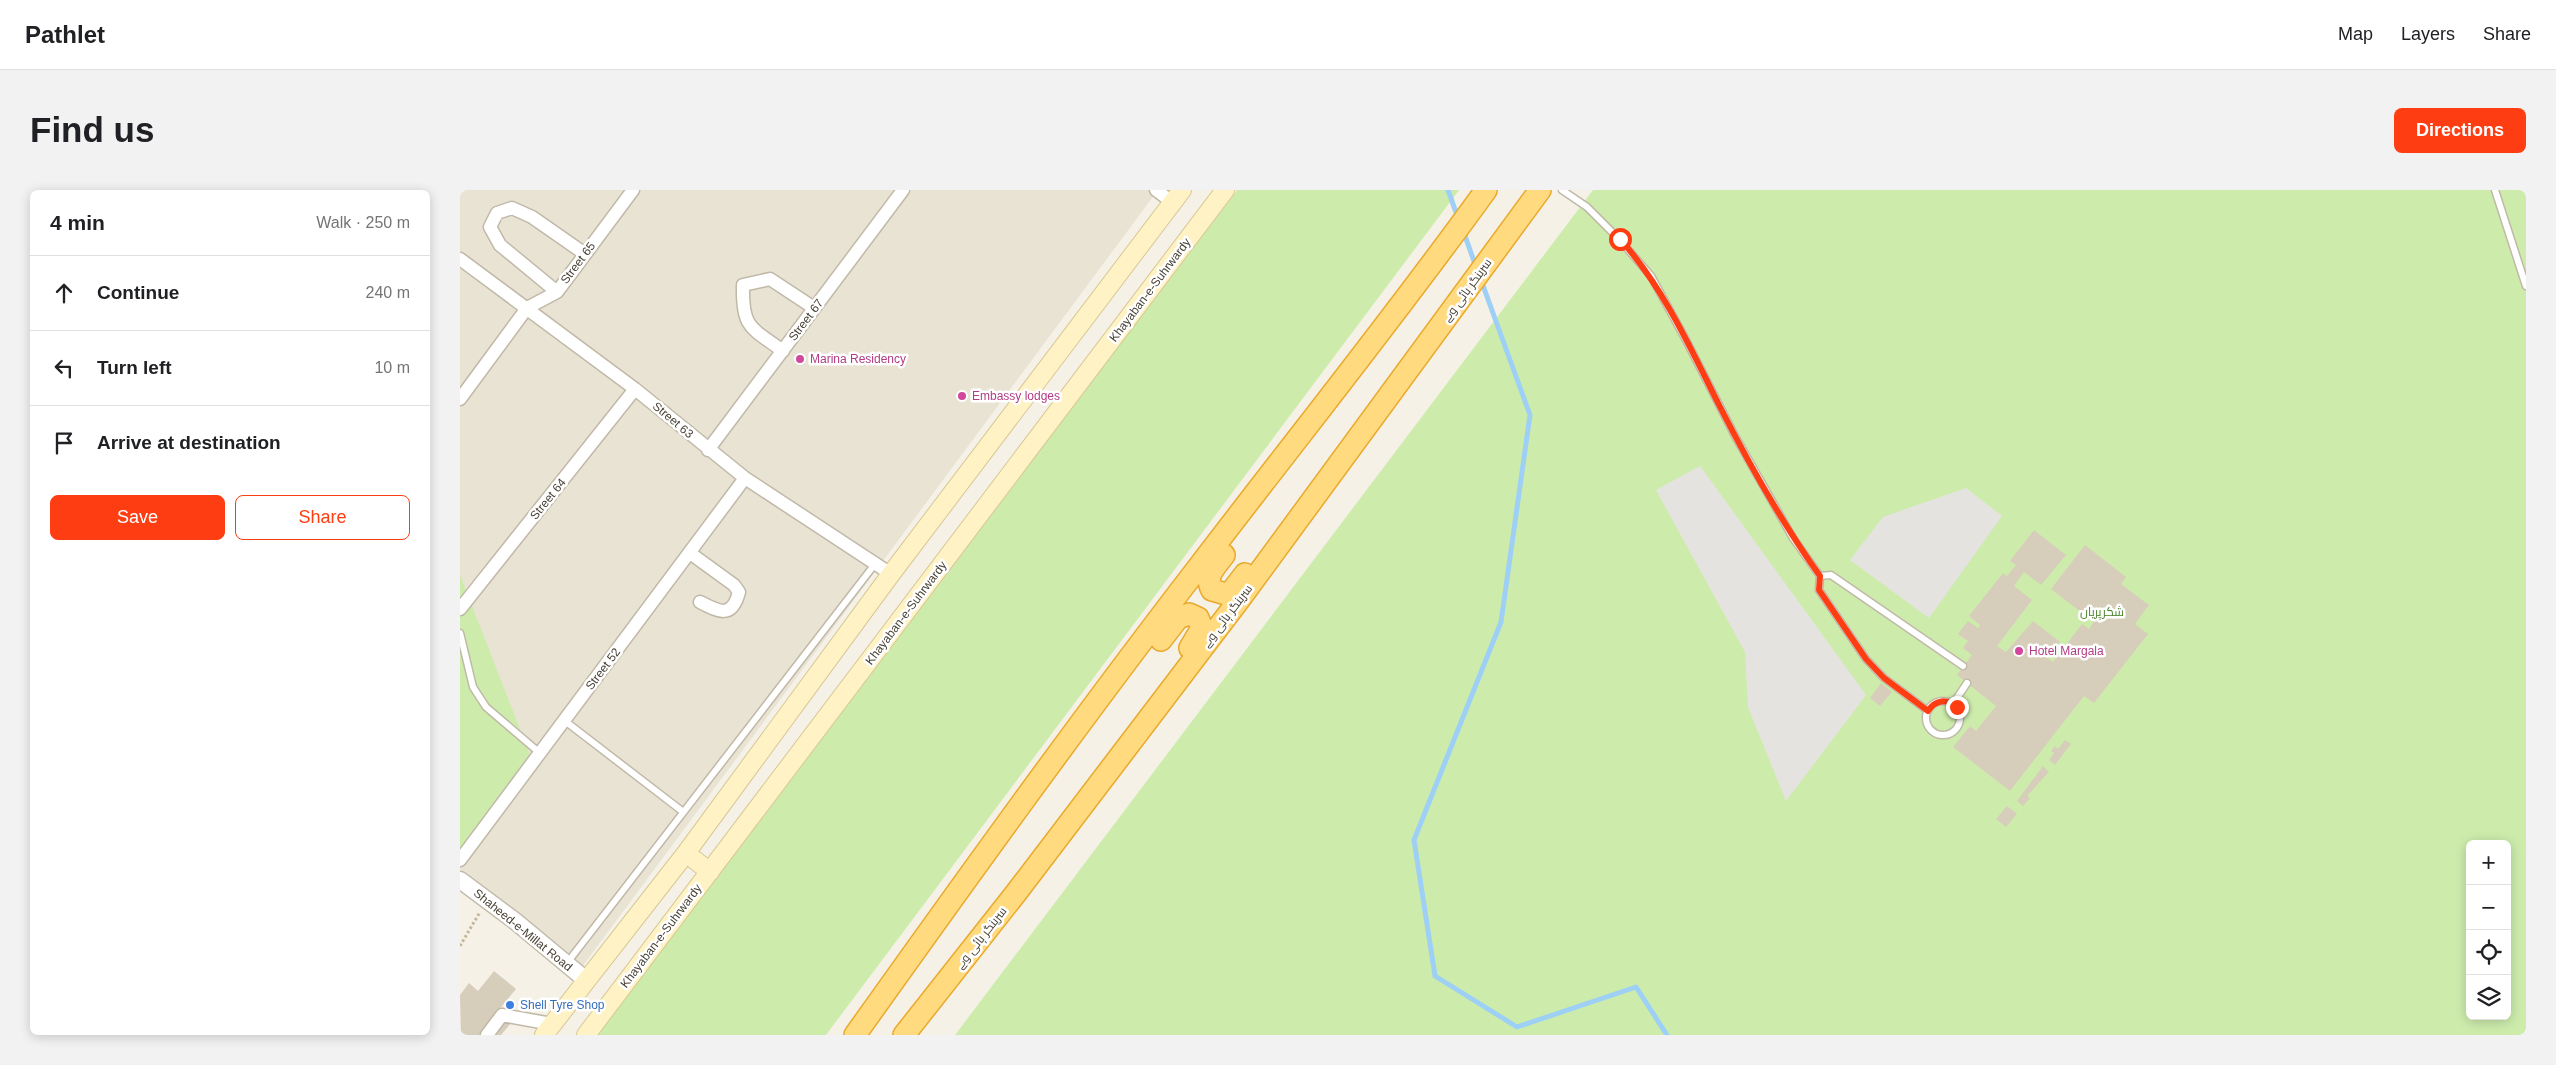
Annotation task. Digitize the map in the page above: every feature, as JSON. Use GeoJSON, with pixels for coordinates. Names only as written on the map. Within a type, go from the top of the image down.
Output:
{"type":"FeatureCollection","features":[{"type":"Feature","properties":{"kind":"highway"},"geometry":{"type":"LineString","coordinates":[[855,1035],[997,836],[1196,570],[1415,288],[1486,190]]}},
{"type":"Feature","properties":{"kind":"highway","name":"سرینگر ہائی وے"},"geometry":{"type":"LineString","coordinates":[[906,1034],[1245,592],[1540,190]]}},
{"type":"Feature","properties":{"kind":"highway"},"geometry":{"type":"LineString","coordinates":[[1374,341],[1362,369],[1347,392],[1210,574],[1209,586],[1216,593],[1226,594],[1234,588],[1394,374],[1428,344]]}},
{"type":"Feature","properties":{"kind":"highway"},"geometry":{"type":"LineString","coordinates":[[997,836],[1020,820],[1040,799],[1178,618],[1189,614],[1198,618],[1202,628],[1198,638],[1036,850],[1016,893]]}},
{"type":"Feature","properties":{"kind":"main road","name":"Khayaban-e-Suhrwardy"},"geometry":{"type":"LineString","coordinates":[[586,1035],[1225,190]]}},
{"type":"Feature","properties":{"kind":"main road"},"geometry":{"type":"LineString","coordinates":[[548,1030],[686,853],[891,574],[1177,196]]}},
{"type":"Feature","properties":{"kind":"main road"},"geometry":{"type":"LineString","coordinates":[[686,853],[710,872]]}},
{"type":"Feature","properties":{"kind":"street","name":"Street 65"},"geometry":{"type":"LineString","coordinates":[[460,398],[527,308],[556,292],[633,190]]}},
{"type":"Feature","properties":{"kind":"street","name":"Street 67"},"geometry":{"type":"LineString","coordinates":[[708,450],[903,190]]}},
{"type":"Feature","properties":{"kind":"street"},"geometry":{"type":"LineString","coordinates":[[1156,190],[1177,196]]}},
{"type":"Feature","properties":{"kind":"street"},"geometry":{"type":"LineString","coordinates":[[556,292],[500,246],[490,227],[497,214],[512,208],[532,217],[585,254]]}},
{"type":"Feature","properties":{"kind":"street","name":"Street 63"},"geometry":{"type":"LineString","coordinates":[[460,259],[635,389],[708,450],[746,478],[891,574]]}},
{"type":"Feature","properties":{"kind":"street"},"geometry":{"type":"LineString","coordinates":[[782,351],[748,326],[742,310],[743,285],[770,279],[814,308]]}},
{"type":"Feature","properties":{"kind":"street","name":"Street 64"},"geometry":{"type":"LineString","coordinates":[[460,609],[635,389]]}},
{"type":"Feature","properties":{"kind":"street","name":"Street 52"},"geometry":{"type":"LineString","coordinates":[[460,860],[746,478]]}},
{"type":"Feature","properties":{"kind":"street"},"geometry":{"type":"LineString","coordinates":[[690,553],[734,585],[739,592],[736,602],[728,610],[719,612],[700,602]]}},
{"type":"Feature","properties":{"kind":"street","name":"Shaheed-e-Millat Road"},"geometry":{"type":"LineString","coordinates":[[460,880],[557,955],[566,965],[586,980]]}},
{"type":"Feature","properties":{"kind":"street"},"geometry":{"type":"LineString","coordinates":[[487,1035],[502,1015],[548,1030]]}},
{"type":"Feature","properties":{"kind":"lane"},"geometry":{"type":"LineString","coordinates":[[1562,190],[1587,207],[1620,239],[1650,276],[1686,340],[1735,436],[1793,538],[1820,576],[1819,590],[1852,639],[1884,678],[1928,711]]}},
{"type":"Feature","properties":{"kind":"lane"},"geometry":{"type":"LineString","coordinates":[[2495,190],[2526,286]]}},
{"type":"Feature","properties":{"kind":"lane"},"geometry":{"type":"LineString","coordinates":[[566,965],[682,811],[874,564]]}},
{"type":"Feature","properties":{"kind":"lane"},"geometry":{"type":"LineString","coordinates":[[1820,576],[1831,575],[1963,666]]}},
{"type":"Feature","properties":{"kind":"lane"},"geometry":{"type":"LineString","coordinates":[[460,633],[473,687],[486,707],[541,754]]}},
{"type":"Feature","properties":{"kind":"lane"},"geometry":{"type":"LineString","coordinates":[[1953,704],[1967,683]]}},
{"type":"Feature","properties":{"kind":"lane"},"geometry":{"type":"LineString","coordinates":[[1937,702],[1953,704],[1960,712],[1960,722],[1954,732],[1937,734],[1932,731],[1926,720],[1928,711],[1937,702]]}},
{"type":"Feature","properties":{"kind":"lane"},"geometry":{"type":"LineString","coordinates":[[565,721],[682,811]]}},
{"type":"Feature","properties":{"kind":"path"},"geometry":{"type":"LineString","coordinates":[[460,946],[487,900]]}},
{"type":"Feature","properties":{"kind":"shaded area"},"geometry":{"type":"Polygon","coordinates":[[[460,190],[1158,190],[576,975],[460,869],[460,190]]]}},
{"type":"Feature","properties":{"kind":"shaded area"},"geometry":{"type":"Polygon","coordinates":[[[1700,466],[1866,695],[1786,801],[1748,707],[1745,652],[1656,490],[1700,466]]]}},
{"type":"Feature","properties":{"kind":"shaded area"},"geometry":{"type":"Polygon","coordinates":[[[1966,488],[2002,516],[1929,618],[1850,560],[1883,517],[1966,488]]]}},
{"type":"Feature","properties":{"kind":"green space"},"geometry":{"type":"Polygon","coordinates":[[[1237,190],[1459,190],[826,1035],[595,1035],[1237,190]]]}},
{"type":"Feature","properties":{"kind":"green space","name":"شکرپریاں"},"geometry":{"type":"Polygon","coordinates":[[[1593,190],[2526,190],[2526,1035],[955,1035],[1593,190]]]}},
{"type":"Feature","properties":{"kind":"green space"},"geometry":{"type":"Polygon","coordinates":[[[460,575],[530,755],[460,852],[460,575]]]}},
{"type":"Feature","properties":{"kind":"building"},"geometry":{"type":"Polygon","coordinates":[[[2034,530],[2066,555],[2041,585],[2024,572],[2014,586],[2032,600],[1997,646],[2006,652],[2033,621],[2060,642],[2046,657],[2053,662],[2082,624],[2089,629],[2094,622],[2051,589],[2085,545],[2126,577],[2121,584],[2149,605],[2135,624],[2148,634],[2094,703],[2084,696],[2010,791],[1953,747],[1970,726],[1976,731],[1996,706],[1957,675],[1972,655],[1963,648],[1968,641],[1958,634],[1968,621],[1978,628],[1980,625],[1969,616],[2003,573],[2007,576],[2016,565],[2010,561],[2034,530]]]}},
{"type":"Feature","properties":{"kind":"building"},"geometry":{"type":"Polygon","coordinates":[[[1881,683],[1892,692],[1880,706],[1870,698],[1881,683]]]}},
{"type":"Feature","properties":{"kind":"building"},"geometry":{"type":"Polygon","coordinates":[[[2065,740],[2071,744],[2055,765],[2049,760],[2054,753],[2051,751],[2055,746],[2058,749],[2065,740]]]}},
{"type":"Feature","properties":{"kind":"building"},"geometry":{"type":"Polygon","coordinates":[[[2043,766],[2049,772],[2027,796],[2030,798],[2023,806],[2017,801],[2043,766]]]}},
{"type":"Feature","properties":{"kind":"building"},"geometry":{"type":"Polygon","coordinates":[[[2007,806],[2017,814],[2006,827],[1996,819],[2007,806]]]}},
{"type":"Feature","properties":{"kind":"building"},"geometry":{"type":"Polygon","coordinates":[[[494,971],[516,989],[498,1011],[512,1022],[501,1035],[461,1035],[460,995],[469,983],[478,991],[494,971]]]}},
{"type":"Feature","properties":{"kind":"waterway"},"geometry":{"type":"LineString","coordinates":[[1448,190],[1458,218]]}},
{"type":"Feature","properties":{"kind":"waterway"},"geometry":{"type":"LineString","coordinates":[[1463,230],[1476,267]]}},
{"type":"Feature","properties":{"kind":"waterway"},"geometry":{"type":"LineString","coordinates":[[1481,280],[1530,415],[1501,622],[1414,840],[1435,976],[1517,1027],[1636,987],[1667,1035]]}},
{"type":"Feature","properties":{"kind":"place","name":"Marina Residency"},"geometry":{"type":"Point","coordinates":[800,359]}},
{"type":"Feature","properties":{"kind":"place","name":"Embassy lodges"},"geometry":{"type":"Point","coordinates":[962,396]}},
{"type":"Feature","properties":{"kind":"place","name":"Hotel Margala"},"geometry":{"type":"Point","coordinates":[2019,651]}},
{"type":"Feature","properties":{"kind":"place","name":"Shell Tyre Shop"},"geometry":{"type":"Point","coordinates":[510,1005]}},
{"type":"Feature","properties":{"kind":"route"},"geometry":{"type":"LineString","coordinates":[[1620,239],[1650,276],[1686,340],[1735,436],[1758,473],[1793,538],[1820,576],[1819,590],[1866,659],[1884,678],[1928,711],[1932,705],[1942,701],[1957,707]]}}]}
